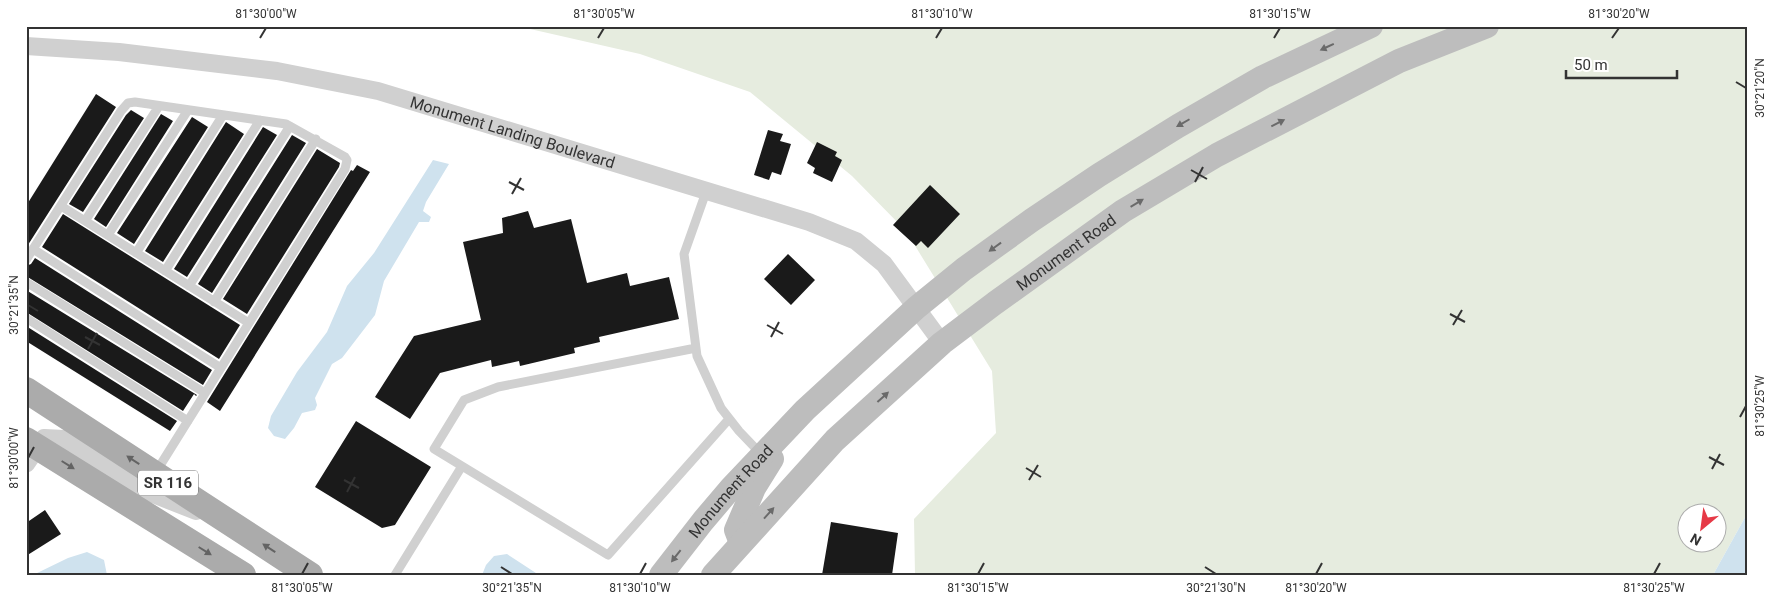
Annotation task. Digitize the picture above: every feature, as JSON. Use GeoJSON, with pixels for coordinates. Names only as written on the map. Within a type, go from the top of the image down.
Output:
{"type":"FeatureCollection","features":[{"type":"Feature","properties":{"kind":"main road","name":"Monument Road"},"geometry":{"type":"LineString","coordinates":[[661,575],[703,521],[762,454],[805,410],[916,308],[964,269],[1099,174],[1178,126],[1263,77],[1371,26]]}},
{"type":"Feature","properties":{"kind":"main road","name":"Monument Road"},"geometry":{"type":"LineString","coordinates":[[713,575],[835,440],[942,343],[1123,211],[1217,155],[1399,61],[1487,26]]}},
{"type":"Feature","properties":{"kind":"main road","name":"SR 116"},"geometry":{"type":"LineString","coordinates":[[26,390],[310,575]]}},
{"type":"Feature","properties":{"kind":"main road"},"geometry":{"type":"LineString","coordinates":[[741,543],[736,530],[754,488],[805,410]]}},
{"type":"Feature","properties":{"kind":"main road","name":"SR 116"},"geometry":{"type":"LineString","coordinates":[[30,450],[243,575]]}},
{"type":"Feature","properties":{"kind":"street","name":"Monument Landing Boulevard"},"geometry":{"type":"LineString","coordinates":[[26,46],[119,52],[249,67],[378,91],[809,222],[856,241],[884,264],[942,343]]}},
{"type":"Feature","properties":{"kind":"street"},"geometry":{"type":"LineString","coordinates":[[30,450],[44,438],[64,440],[148,492],[234,526]]}},
{"type":"Feature","properties":{"kind":"lane"},"geometry":{"type":"LineString","coordinates":[[26,260],[124,106],[128,103],[135,102],[290,126],[345,157],[347,164],[154,474]]}},
{"type":"Feature","properties":{"kind":"lane"},"geometry":{"type":"LineString","coordinates":[[85,221],[159,106]]}},
{"type":"Feature","properties":{"kind":"lane"},"geometry":{"type":"LineString","coordinates":[[108,235],[188,110]]}},
{"type":"Feature","properties":{"kind":"lane"},"geometry":{"type":"LineString","coordinates":[[136,253],[223,115]]}},
{"type":"Feature","properties":{"kind":"lane"},"geometry":{"type":"LineString","coordinates":[[165,271],[260,120]]}},
{"type":"Feature","properties":{"kind":"lane"},"geometry":{"type":"LineString","coordinates":[[189,286],[290,126]]}},
{"type":"Feature","properties":{"kind":"lane"},"geometry":{"type":"LineString","coordinates":[[214,302],[316,139]]}},
{"type":"Feature","properties":{"kind":"lane"},"geometry":{"type":"LineString","coordinates":[[706,192],[684,254],[697,356],[722,408],[762,454]]}},
{"type":"Feature","properties":{"kind":"lane"},"geometry":{"type":"LineString","coordinates":[[61,206],[249,323]]}},
{"type":"Feature","properties":{"kind":"lane"},"geometry":{"type":"LineString","coordinates":[[33,249],[221,368]]}},
{"type":"Feature","properties":{"kind":"lane"},"geometry":{"type":"LineString","coordinates":[[26,282],[205,393]]}},
{"type":"Feature","properties":{"kind":"lane"},"geometry":{"type":"LineString","coordinates":[[26,318],[188,421]]}},
{"type":"Feature","properties":{"kind":"lane"},"geometry":{"type":"LineString","coordinates":[[696,348],[498,387],[464,400],[434,448],[608,556],[730,419]]}},
{"type":"Feature","properties":{"kind":"lane"},"geometry":{"type":"LineString","coordinates":[[395,575],[462,466]]}},
{"type":"Feature","properties":{"kind":"shaded area"},"geometry":{"type":"Polygon","coordinates":[[[517,26],[1748,26],[1748,512],[1726,552],[1726,504],[1676,504],[1676,554],[1725,554],[1713,575],[915,575],[914,519],[996,433],[992,371],[906,231],[852,176],[750,92],[640,54],[517,26]]]}},
{"type":"Feature","properties":{"kind":"water"},"geometry":{"type":"Polygon","coordinates":[[[433,160],[449,164],[426,202],[423,211],[431,217],[429,222],[419,222],[384,281],[375,315],[342,358],[332,364],[315,398],[317,405],[315,410],[302,413],[294,428],[285,439],[274,436],[268,428],[271,416],[297,372],[327,332],[347,286],[374,253],[433,160]]]}},
{"type":"Feature","properties":{"kind":"water"},"geometry":{"type":"Polygon","coordinates":[[[1748,512],[1748,575],[1713,575],[1748,512]]]}},
{"type":"Feature","properties":{"kind":"water"},"geometry":{"type":"Polygon","coordinates":[[[87,552],[104,560],[107,575],[33,575],[68,558],[87,552]]]}},
{"type":"Feature","properties":{"kind":"water"},"geometry":{"type":"Polygon","coordinates":[[[507,554],[539,575],[482,575],[486,565],[494,556],[507,554]]]}},
{"type":"Feature","properties":{"kind":"building"},"geometry":{"type":"Polygon","coordinates":[[[96,94],[116,107],[26,248],[26,206],[96,94]]]}},
{"type":"Feature","properties":{"kind":"building"},"geometry":{"type":"Polygon","coordinates":[[[131,110],[144,118],[83,212],[69,204],[131,110]]]}},
{"type":"Feature","properties":{"kind":"building"},"geometry":{"type":"Polygon","coordinates":[[[161,114],[173,121],[106,227],[94,219],[161,114]]]}},
{"type":"Feature","properties":{"kind":"building"},"geometry":{"type":"Polygon","coordinates":[[[192,117],[208,127],[134,244],[117,233],[192,117]]]}},
{"type":"Feature","properties":{"kind":"building"},"geometry":{"type":"Polygon","coordinates":[[[226,122],[244,134],[163,262],[145,251],[226,122]]]}},
{"type":"Feature","properties":{"kind":"building"},"geometry":{"type":"Polygon","coordinates":[[[263,127],[277,135],[187,277],[174,269],[263,127]]]}},
{"type":"Feature","properties":{"kind":"building"},"geometry":{"type":"Polygon","coordinates":[[[768,130],[783,134],[780,141],[791,144],[781,175],[772,172],[769,180],[754,175],[768,130]]]}},
{"type":"Feature","properties":{"kind":"building"},"geometry":{"type":"Polygon","coordinates":[[[292,135],[306,143],[212,293],[198,284],[292,135]]]}},
{"type":"Feature","properties":{"kind":"building"},"geometry":{"type":"Polygon","coordinates":[[[817,142],[837,152],[835,156],[842,160],[832,182],[813,173],[815,168],[807,163],[817,142]]]}},
{"type":"Feature","properties":{"kind":"building"},"geometry":{"type":"Polygon","coordinates":[[[317,149],[340,163],[339,167],[247,314],[223,299],[317,149]]]}},
{"type":"Feature","properties":{"kind":"building"},"geometry":{"type":"Polygon","coordinates":[[[357,165],[370,172],[220,411],[207,402],[351,170],[353,171],[357,165]]]}},
{"type":"Feature","properties":{"kind":"building"},"geometry":{"type":"Polygon","coordinates":[[[930,185],[960,214],[928,248],[921,241],[916,246],[893,225],[930,185]]]}},
{"type":"Feature","properties":{"kind":"building"},"geometry":{"type":"Polygon","coordinates":[[[528,211],[534,228],[571,219],[587,283],[627,273],[630,286],[669,277],[679,319],[599,337],[600,342],[574,348],[575,353],[520,366],[519,361],[492,367],[491,360],[440,373],[410,419],[375,397],[414,336],[481,320],[463,242],[503,233],[502,218],[528,211]]]}},
{"type":"Feature","properties":{"kind":"building"},"geometry":{"type":"Polygon","coordinates":[[[63,214],[240,325],[219,359],[42,247],[63,214]]]}},
{"type":"Feature","properties":{"kind":"building"},"geometry":{"type":"Polygon","coordinates":[[[788,254],[815,280],[791,305],[764,279],[788,254]]]}},
{"type":"Feature","properties":{"kind":"building"},"geometry":{"type":"Polygon","coordinates":[[[35,258],[212,370],[203,385],[26,276],[26,266],[31,264],[35,258]]]}},
{"type":"Feature","properties":{"kind":"building"},"geometry":{"type":"Polygon","coordinates":[[[26,290],[197,395],[194,394],[183,411],[26,312],[26,290]]]}},
{"type":"Feature","properties":{"kind":"building"},"geometry":{"type":"Polygon","coordinates":[[[26,326],[177,421],[170,431],[26,341],[26,326]]]}},
{"type":"Feature","properties":{"kind":"building"},"geometry":{"type":"Polygon","coordinates":[[[356,421],[431,467],[395,525],[382,528],[315,487],[356,421]]]}},
{"type":"Feature","properties":{"kind":"building"},"geometry":{"type":"Polygon","coordinates":[[[45,510],[61,534],[26,556],[26,523],[45,510]]]}},
{"type":"Feature","properties":{"kind":"building"},"geometry":{"type":"Polygon","coordinates":[[[831,522],[898,533],[892,575],[822,575],[831,522]]]}}]}
